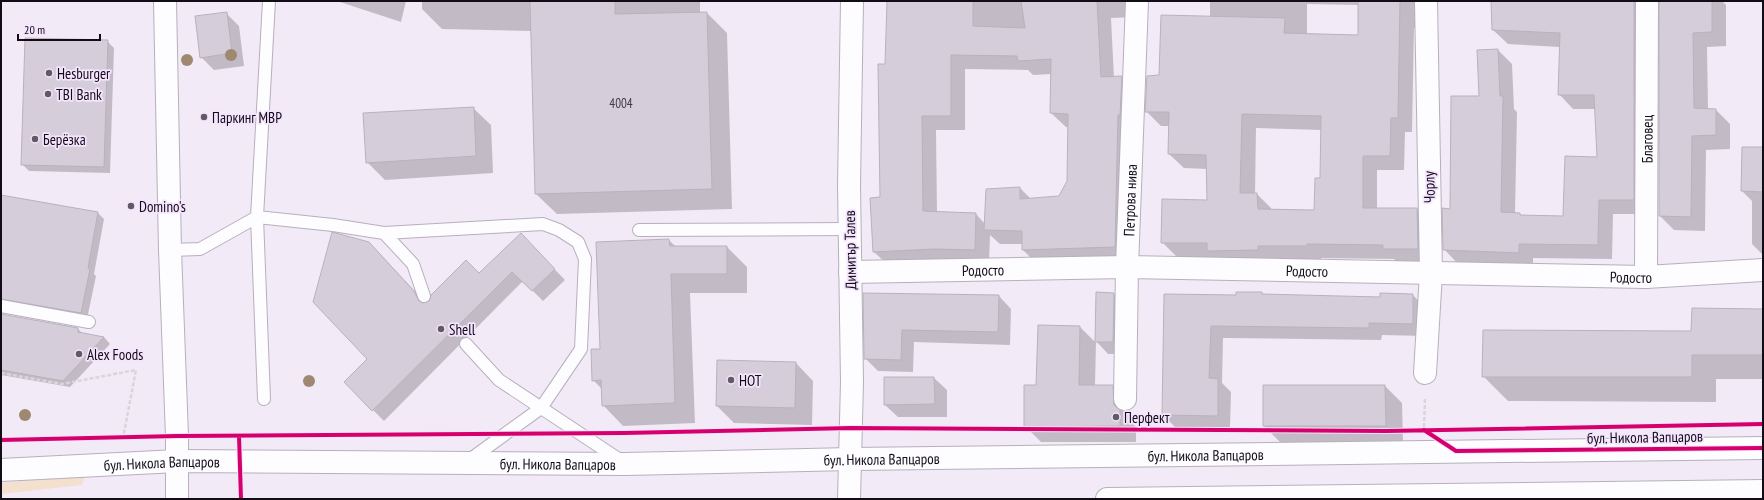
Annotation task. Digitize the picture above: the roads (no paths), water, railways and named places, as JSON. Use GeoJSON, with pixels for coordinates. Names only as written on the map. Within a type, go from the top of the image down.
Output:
{"type":"FeatureCollection","features":[{"type":"Feature","properties":{"kind":"street"},"geometry":{"type":"LineString","coordinates":[[164,1],[170,250],[177,404],[177,499]]}},
{"type":"Feature","properties":{"kind":"street","name":"Димитър Талев"},"geometry":{"type":"LineString","coordinates":[[850,499],[852,1]]}},
{"type":"Feature","properties":{"kind":"street","name":"Петрова нива"},"geometry":{"type":"LineString","coordinates":[[1126,400],[1127,267],[1137,1]]}},
{"type":"Feature","properties":{"kind":"street","name":"Чорлу"},"geometry":{"type":"LineString","coordinates":[[1425,373],[1431,273],[1426,1]]}},
{"type":"Feature","properties":{"kind":"street","name":"Благовец"},"geometry":{"type":"LineString","coordinates":[[1646,277],[1647,1]]}},
{"type":"Feature","properties":{"kind":"street","name":"Родосто"},"geometry":{"type":"LineString","coordinates":[[850,272],[1127,267],[1646,277],[1763,270]]}},
{"type":"Feature","properties":{"kind":"street","name":"бул. Никола Вапцаров"},"geometry":{"type":"LineString","coordinates":[[1,470],[176,462],[625,464],[851,459],[1763,448]]}},
{"type":"Feature","properties":{"kind":"street"},"geometry":{"type":"LineString","coordinates":[[1107,499],[1763,491]]}},
{"type":"Feature","properties":{"kind":"lane"},"geometry":{"type":"LineString","coordinates":[[264,399],[257,217],[269,1]]}},
{"type":"Feature","properties":{"kind":"lane"},"geometry":{"type":"LineString","coordinates":[[170,250],[200,249],[257,217],[333,225],[384,233],[543,224],[559,230],[578,242],[585,259],[581,349],[541,408],[466,463]]}},
{"type":"Feature","properties":{"kind":"lane"},"geometry":{"type":"LineString","coordinates":[[639,230],[850,229]]}},
{"type":"Feature","properties":{"kind":"lane"},"geometry":{"type":"LineString","coordinates":[[384,233],[413,264],[424,296]]}},
{"type":"Feature","properties":{"kind":"lane"},"geometry":{"type":"LineString","coordinates":[[1,306],[89,322]]}},
{"type":"Feature","properties":{"kind":"lane"},"geometry":{"type":"LineString","coordinates":[[466,344],[499,380],[625,464]]}},
{"type":"Feature","properties":{"kind":"place","name":"Hesburger"},"geometry":{"type":"Point","coordinates":[49,73]}},
{"type":"Feature","properties":{"kind":"place","name":"TBI Bank"},"geometry":{"type":"Point","coordinates":[48,94]}},
{"type":"Feature","properties":{"kind":"place","name":"Паркинг МВР"},"geometry":{"type":"Point","coordinates":[204,117]}},
{"type":"Feature","properties":{"kind":"place","name":"Берёзка"},"geometry":{"type":"Point","coordinates":[35,139]}},
{"type":"Feature","properties":{"kind":"place","name":"Domino's"},"geometry":{"type":"Point","coordinates":[131,206]}},
{"type":"Feature","properties":{"kind":"place","name":"Shell"},"geometry":{"type":"Point","coordinates":[441,329]}},
{"type":"Feature","properties":{"kind":"place","name":"Alex Foods"},"geometry":{"type":"Point","coordinates":[79,354]}},
{"type":"Feature","properties":{"kind":"place","name":"HOT"},"geometry":{"type":"Point","coordinates":[731,380]}},
{"type":"Feature","properties":{"kind":"place","name":"Перфект"},"geometry":{"type":"Point","coordinates":[1116,417]}}]}
